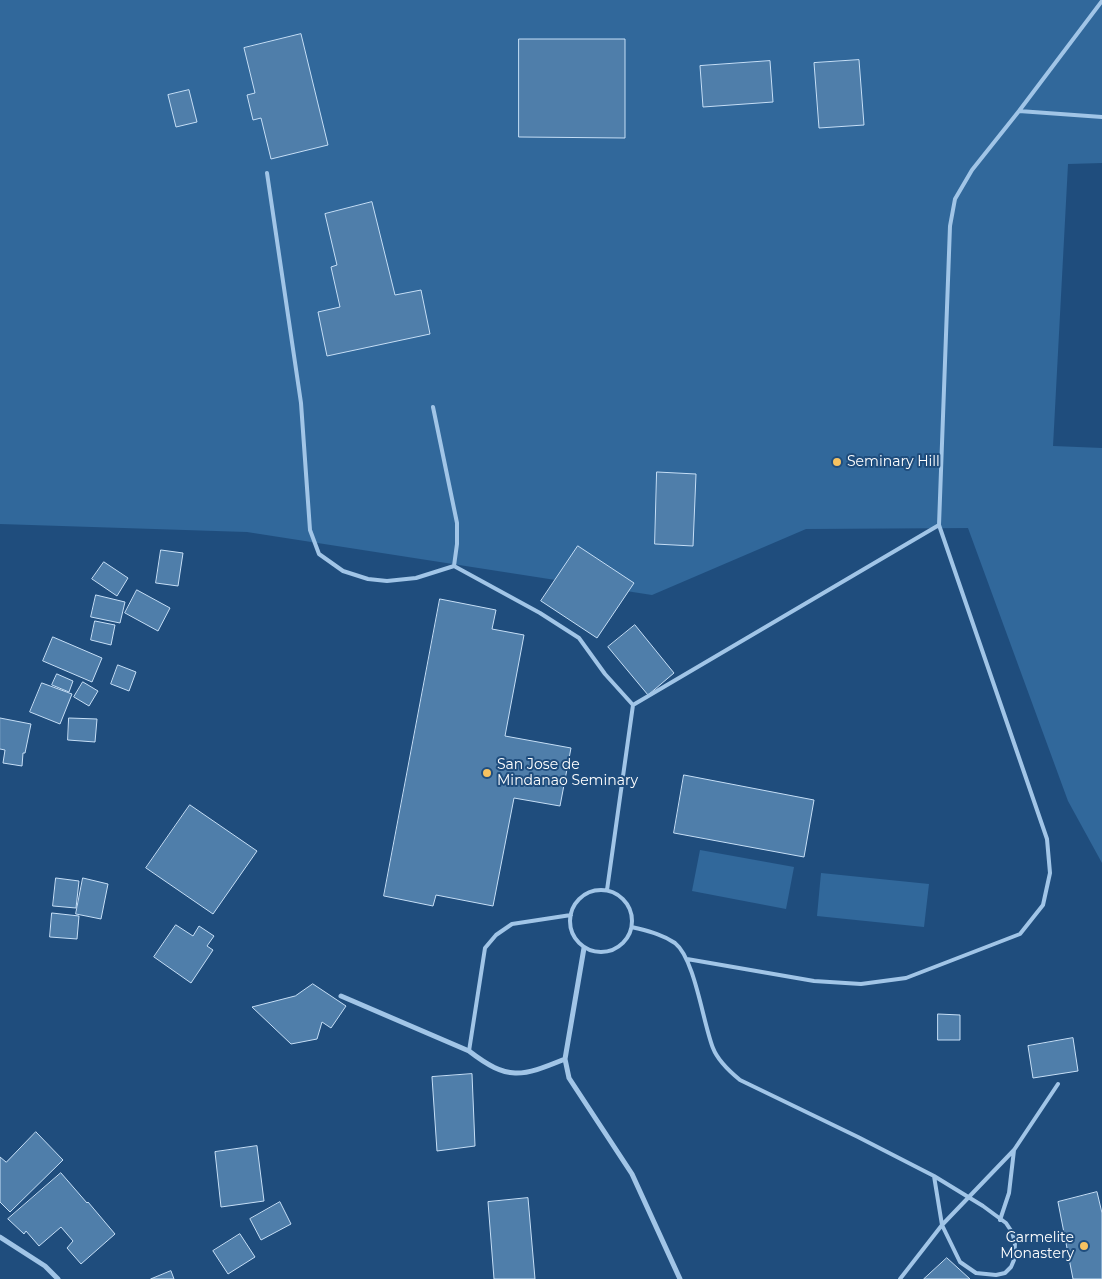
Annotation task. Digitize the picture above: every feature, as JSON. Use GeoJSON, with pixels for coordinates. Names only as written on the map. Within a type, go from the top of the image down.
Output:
{"type":"FeatureCollection","features":[{"type":"Feature","properties":{"kind":"street"},"geometry":{"type":"LineString","coordinates":[[584,948],[564,1059],[569,1078],[632,1174],[680,1279]]}},
{"type":"Feature","properties":{"kind":"street"},"geometry":{"type":"LineString","coordinates":[[341,996],[469,1051],[484,1063],[499,1071],[514,1074],[541,1069],[564,1059]]}},
{"type":"Feature","properties":{"kind":"street"},"geometry":{"type":"LineString","coordinates":[[0,1237],[45,1266],[58,1279]]}},
{"type":"Feature","properties":{"kind":"lane"},"geometry":{"type":"LineString","coordinates":[[687,958],[814,981],[861,984],[906,978],[1020,934],[1044,905],[1050,873],[1047,839],[939,525],[950,226],[955,199],[972,170],[1102,1]]}},
{"type":"Feature","properties":{"kind":"lane"},"geometry":{"type":"LineString","coordinates":[[1019,111],[1102,117]]}},
{"type":"Feature","properties":{"kind":"lane"},"geometry":{"type":"LineString","coordinates":[[267,173],[302,403],[310,530],[319,554],[343,571],[368,579],[387,581],[416,578],[454,566],[540,613],[580,638],[605,674],[633,705]]}},
{"type":"Feature","properties":{"kind":"lane"},"geometry":{"type":"LineString","coordinates":[[433,407],[457,523],[454,566]]}},
{"type":"Feature","properties":{"kind":"lane"},"geometry":{"type":"LineString","coordinates":[[633,705],[939,525]]}},
{"type":"Feature","properties":{"kind":"lane"},"geometry":{"type":"LineString","coordinates":[[607,890],[633,705]]}},
{"type":"Feature","properties":{"kind":"lane"},"geometry":{"type":"LineString","coordinates":[[595,890],[607,890],[618,895],[627,904],[632,915],[632,927],[627,938],[618,947],[607,952],[595,952],[584,948],[575,938],[570,927],[571,915],[575,904],[584,895],[595,890]]}},
{"type":"Feature","properties":{"kind":"lane"},"geometry":{"type":"LineString","coordinates":[[469,1051],[485,948],[496,934],[512,924],[571,915]]}},
{"type":"Feature","properties":{"kind":"lane"},"geometry":{"type":"LineString","coordinates":[[632,927],[657,933],[676,944],[687,958],[713,1049],[726,1068],[740,1080],[858,1136],[934,1176],[969,1196],[1006,1224],[1012,1232],[1015,1243],[1014,1260],[1011,1267],[1005,1273],[996,1275],[976,1273],[960,1262],[942,1225],[934,1176]]}},
{"type":"Feature","properties":{"kind":"lane"},"geometry":{"type":"LineString","coordinates":[[900,1279],[942,1225],[1014,1150],[1058,1084]]}},
{"type":"Feature","properties":{"kind":"lane"},"geometry":{"type":"LineString","coordinates":[[1000,1220],[1009,1193],[1014,1150]]}},
{"type":"Feature","properties":{"kind":"shaded area"},"geometry":{"type":"Polygon","coordinates":[[[0,0],[1102,0],[1102,163],[1068,164],[1053,446],[1102,448],[1102,863],[1068,801],[968,528],[806,529],[652,595],[247,532],[0,524],[0,0]]]}},
{"type":"Feature","properties":{"kind":"shaded area"},"geometry":{"type":"Polygon","coordinates":[[[700,850],[794,867],[786,909],[692,891],[700,850]]]}},
{"type":"Feature","properties":{"kind":"shaded area"},"geometry":{"type":"Polygon","coordinates":[[[821,873],[929,884],[924,927],[817,916],[821,873]]]}},
{"type":"Feature","properties":{"kind":"building"},"geometry":{"type":"Polygon","coordinates":[[[301,34],[328,145],[271,159],[261,118],[253,120],[247,95],[255,93],[244,48],[301,34]]]}},
{"type":"Feature","properties":{"kind":"building"},"geometry":{"type":"Polygon","coordinates":[[[519,39],[625,39],[625,138],[519,137],[519,39]]]}},
{"type":"Feature","properties":{"kind":"building"},"geometry":{"type":"Polygon","coordinates":[[[859,60],[864,125],[819,128],[814,63],[859,60]]]}},
{"type":"Feature","properties":{"kind":"building"},"geometry":{"type":"Polygon","coordinates":[[[770,61],[773,102],[703,107],[700,66],[770,61]]]}},
{"type":"Feature","properties":{"kind":"building"},"geometry":{"type":"Polygon","coordinates":[[[189,90],[197,122],[176,127],[168,95],[189,90]]]}},
{"type":"Feature","properties":{"kind":"building"},"geometry":{"type":"Polygon","coordinates":[[[372,202],[395,295],[421,290],[430,334],[327,356],[318,312],[340,307],[331,267],[337,265],[325,214],[372,202]]]}},
{"type":"Feature","properties":{"kind":"building"},"geometry":{"type":"Polygon","coordinates":[[[657,472],[696,474],[693,546],[655,544],[657,472]]]}},
{"type":"Feature","properties":{"kind":"building"},"geometry":{"type":"Polygon","coordinates":[[[578,546],[634,583],[597,638],[541,601],[578,546]]]}},
{"type":"Feature","properties":{"kind":"building"},"geometry":{"type":"Polygon","coordinates":[[[161,550],[183,553],[178,586],[156,583],[161,550]]]}},
{"type":"Feature","properties":{"kind":"building"},"geometry":{"type":"Polygon","coordinates":[[[104,562],[128,578],[117,596],[92,579],[104,562]]]}},
{"type":"Feature","properties":{"kind":"building"},"geometry":{"type":"Polygon","coordinates":[[[137,590],[170,608],[158,631],[125,613],[137,590]]]}},
{"type":"Feature","properties":{"kind":"building"},"geometry":{"type":"Polygon","coordinates":[[[96,595],[125,602],[120,623],[91,617],[96,595]]]}},
{"type":"Feature","properties":{"kind":"building","name":"San Jose de Mindanao Seminary"},"geometry":{"type":"Polygon","coordinates":[[[440,599],[496,610],[492,629],[524,635],[505,736],[571,748],[560,806],[514,798],[493,906],[436,895],[433,906],[384,896],[440,599]]]}},
{"type":"Feature","properties":{"kind":"building"},"geometry":{"type":"Polygon","coordinates":[[[95,621],[115,625],[111,645],[91,640],[95,621]]]}},
{"type":"Feature","properties":{"kind":"building"},"geometry":{"type":"Polygon","coordinates":[[[635,625],[674,673],[648,695],[608,647],[635,625]]]}},
{"type":"Feature","properties":{"kind":"building"},"geometry":{"type":"Polygon","coordinates":[[[53,637],[102,658],[92,682],[43,661],[53,637]]]}},
{"type":"Feature","properties":{"kind":"building"},"geometry":{"type":"Polygon","coordinates":[[[118,665],[136,672],[129,691],[111,684],[118,665]]]}},
{"type":"Feature","properties":{"kind":"building"},"geometry":{"type":"Polygon","coordinates":[[[57,674],[73,681],[69,692],[52,685],[57,674]]]}},
{"type":"Feature","properties":{"kind":"building"},"geometry":{"type":"Polygon","coordinates":[[[83,682],[98,691],[89,706],[74,697],[83,682]]]}},
{"type":"Feature","properties":{"kind":"building"},"geometry":{"type":"Polygon","coordinates":[[[42,683],[72,694],[60,724],[30,712],[42,683]]]}},
{"type":"Feature","properties":{"kind":"building"},"geometry":{"type":"Polygon","coordinates":[[[0,718],[31,724],[25,753],[23,753],[22,766],[3,763],[5,750],[0,749],[0,718]]]}},
{"type":"Feature","properties":{"kind":"building"},"geometry":{"type":"Polygon","coordinates":[[[69,718],[97,719],[95,742],[68,740],[69,718]]]}},
{"type":"Feature","properties":{"kind":"building"},"geometry":{"type":"Polygon","coordinates":[[[684,775],[814,800],[804,857],[674,833],[684,775]]]}},
{"type":"Feature","properties":{"kind":"building"},"geometry":{"type":"Polygon","coordinates":[[[190,805],[257,851],[213,914],[146,868],[190,805]]]}},
{"type":"Feature","properties":{"kind":"building"},"geometry":{"type":"Polygon","coordinates":[[[56,878],[79,881],[76,908],[53,906],[56,878]]]}},
{"type":"Feature","properties":{"kind":"building"},"geometry":{"type":"Polygon","coordinates":[[[83,878],[108,884],[101,919],[76,914],[83,878]]]}},
{"type":"Feature","properties":{"kind":"building"},"geometry":{"type":"Polygon","coordinates":[[[52,913],[79,916],[77,939],[50,937],[52,913]]]}},
{"type":"Feature","properties":{"kind":"building"},"geometry":{"type":"Polygon","coordinates":[[[176,925],[193,936],[199,926],[214,936],[207,946],[213,950],[191,983],[154,957],[176,925]]]}},
{"type":"Feature","properties":{"kind":"building"},"geometry":{"type":"Polygon","coordinates":[[[313,984],[346,1006],[331,1028],[322,1022],[317,1039],[291,1044],[252,1007],[295,996],[313,984]]]}},
{"type":"Feature","properties":{"kind":"building"},"geometry":{"type":"Polygon","coordinates":[[[938,1014],[960,1015],[960,1040],[938,1040],[938,1014]]]}},
{"type":"Feature","properties":{"kind":"building"},"geometry":{"type":"Polygon","coordinates":[[[1073,1038],[1078,1071],[1033,1078],[1028,1046],[1073,1038]]]}},
{"type":"Feature","properties":{"kind":"building"},"geometry":{"type":"Polygon","coordinates":[[[472,1074],[475,1146],[437,1151],[432,1077],[472,1074]]]}},
{"type":"Feature","properties":{"kind":"building"},"geometry":{"type":"Polygon","coordinates":[[[36,1132],[63,1160],[10,1212],[0,1202],[0,1157],[6,1162],[36,1132]]]}},
{"type":"Feature","properties":{"kind":"building"},"geometry":{"type":"Polygon","coordinates":[[[257,1146],[264,1201],[221,1207],[215,1152],[257,1146]]]}},
{"type":"Feature","properties":{"kind":"building"},"geometry":{"type":"Polygon","coordinates":[[[61,1173],[115,1234],[81,1264],[67,1248],[73,1241],[61,1227],[39,1246],[26,1231],[24,1234],[8,1219],[61,1173]]]}},
{"type":"Feature","properties":{"kind":"building","name":"Carmelite Monastery"},"geometry":{"type":"Polygon","coordinates":[[[1097,1192],[1102,1213],[1102,1279],[1073,1279],[1058,1202],[1097,1192]]]}},
{"type":"Feature","properties":{"kind":"building"},"geometry":{"type":"Polygon","coordinates":[[[528,1198],[535,1279],[494,1279],[488,1202],[528,1198]]]}},
{"type":"Feature","properties":{"kind":"building"},"geometry":{"type":"Polygon","coordinates":[[[280,1202],[291,1224],[261,1240],[250,1219],[280,1202]]]}},
{"type":"Feature","properties":{"kind":"building"},"geometry":{"type":"Polygon","coordinates":[[[240,1234],[255,1257],[228,1274],[213,1251],[240,1234]]]}},
{"type":"Feature","properties":{"kind":"building"},"geometry":{"type":"Polygon","coordinates":[[[947,1258],[970,1279],[924,1279],[947,1258]]]}},
{"type":"Feature","properties":{"kind":"building"},"geometry":{"type":"Polygon","coordinates":[[[171,1271],[174,1279],[151,1279],[171,1271]]]}},
{"type":"Feature","properties":{"kind":"place","name":"Seminary Hill"},"geometry":{"type":"Point","coordinates":[837,462]}},
{"type":"Feature","properties":{"kind":"place","name":"San Jose de Mindanao Seminary"},"geometry":{"type":"Point","coordinates":[487,773]}},
{"type":"Feature","properties":{"kind":"place","name":"Carmelite Monastery"},"geometry":{"type":"Point","coordinates":[1084,1246]}}]}
